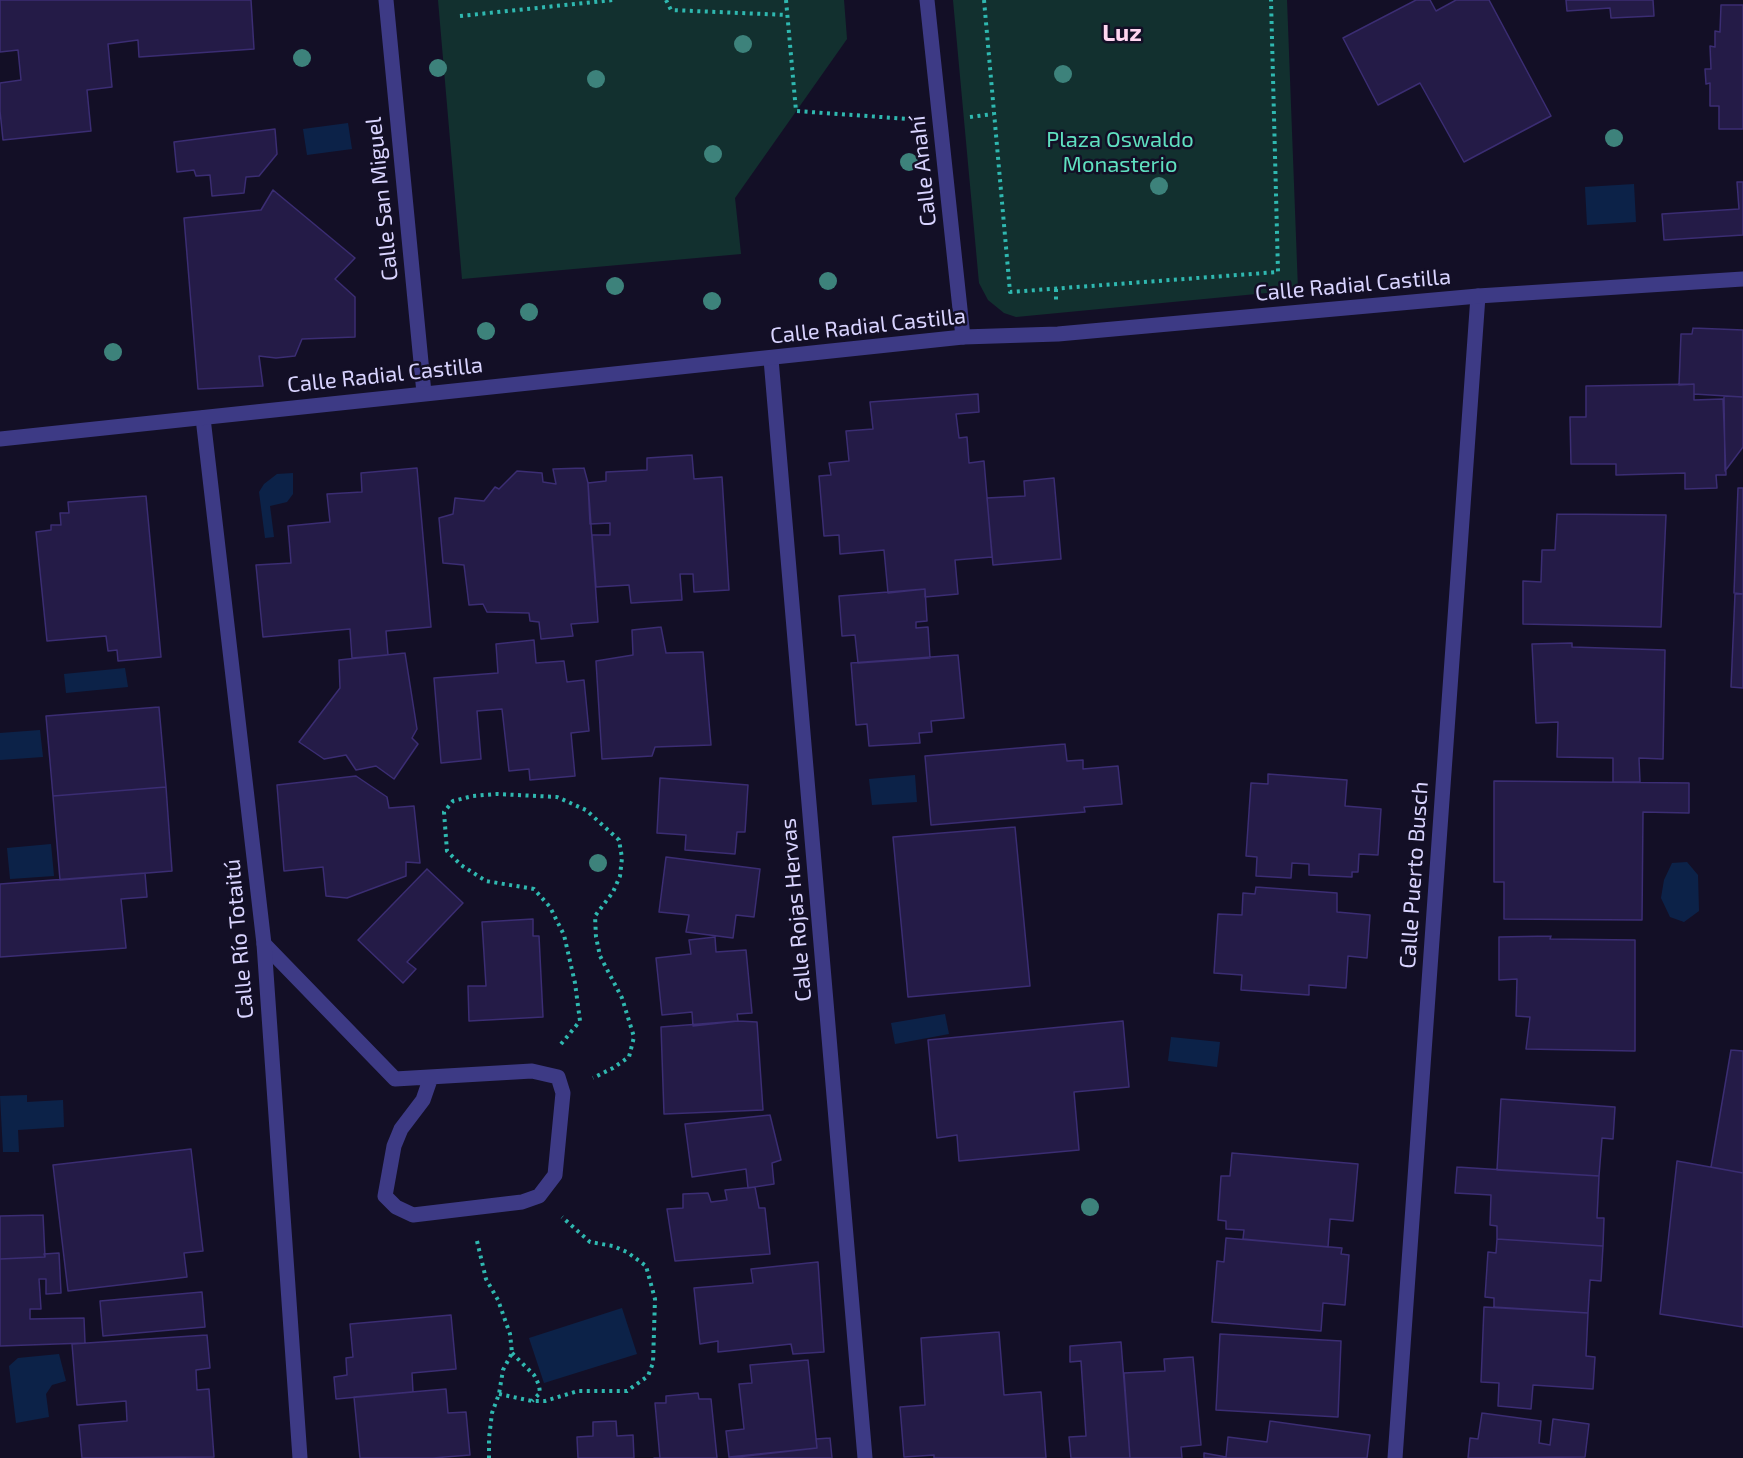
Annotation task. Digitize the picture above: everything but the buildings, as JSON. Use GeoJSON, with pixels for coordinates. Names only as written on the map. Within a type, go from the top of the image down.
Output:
{"type":"FeatureCollection","features":[{"type":"Feature","properties":{"kind":"street","name":"Calle San Miguel"},"geometry":{"type":"LineString","coordinates":[[386,0],[424,393]]}},
{"type":"Feature","properties":{"kind":"street","name":"Calle Anahí"},"geometry":{"type":"LineString","coordinates":[[927,0],[963,337]]}},
{"type":"Feature","properties":{"kind":"street","name":"Calle Radial Castilla"},"geometry":{"type":"LineString","coordinates":[[0,439],[963,337],[1058,334],[1478,296],[1743,279]]}},
{"type":"Feature","properties":{"kind":"street","name":"Calle Puerto Busch"},"geometry":{"type":"LineString","coordinates":[[1395,1458],[1478,296]]}},
{"type":"Feature","properties":{"kind":"street","name":"Calle Rojas Hervas"},"geometry":{"type":"LineString","coordinates":[[771,359],[865,1458]]}},
{"type":"Feature","properties":{"kind":"street","name":"Calle Río Totaitú"},"geometry":{"type":"LineString","coordinates":[[203,418],[264,944],[300,1458]]}},
{"type":"Feature","properties":{"kind":"street"},"geometry":{"type":"LineString","coordinates":[[264,944],[394,1078],[537,1072],[558,1077],[563,1093],[555,1175],[539,1196],[522,1202],[414,1215],[396,1207],[385,1196],[394,1146],[401,1129],[423,1100],[431,1077]]}},
{"type":"Feature","properties":{"kind":"path"},"geometry":{"type":"LineString","coordinates":[[460,16],[613,0]]}},
{"type":"Feature","properties":{"kind":"path"},"geometry":{"type":"LineString","coordinates":[[666,0],[671,10],[788,15]]}},
{"type":"Feature","properties":{"kind":"path"},"geometry":{"type":"LineString","coordinates":[[786,0],[796,111],[940,121],[993,114]]}},
{"type":"Feature","properties":{"kind":"path"},"geometry":{"type":"LineString","coordinates":[[984,0],[1010,292],[1278,272],[1271,0]]}},
{"type":"Feature","properties":{"kind":"path"},"geometry":{"type":"LineString","coordinates":[[537,1072],[580,1021],[575,983],[564,935],[550,907],[534,889],[486,881],[461,865],[447,851],[444,812],[453,801],[497,794],[557,797],[586,810],[619,840],[622,858],[620,876],[613,892],[595,916],[596,937],[600,956],[622,998],[634,1037],[629,1057],[613,1068],[563,1093]]}},
{"type":"Feature","properties":{"kind":"path"},"geometry":{"type":"LineString","coordinates":[[499,1394],[532,1401],[545,1401],[578,1391],[627,1391],[648,1376],[652,1364],[655,1299],[646,1266],[627,1252],[613,1246],[590,1242],[539,1196]]}},
{"type":"Feature","properties":{"kind":"path"},"geometry":{"type":"LineString","coordinates":[[468,1208],[486,1279],[498,1300],[510,1334],[512,1353],[503,1370],[499,1394],[492,1413],[489,1458]]}},
{"type":"Feature","properties":{"kind":"path"},"geometry":{"type":"LineString","coordinates":[[512,1353],[527,1366],[539,1385],[540,1393],[532,1401]]}},
{"type":"Feature","properties":{"kind":"green space"},"geometry":{"type":"Polygon","coordinates":[[[438,0],[844,0],[847,39],[735,198],[741,254],[462,279],[438,0]]]}},
{"type":"Feature","properties":{"kind":"green space","name":"Plaza Oswaldo Monasterio"},"geometry":{"type":"Polygon","coordinates":[[[953,0],[1287,0],[1298,290],[1016,317],[1004,313],[988,300],[979,283],[953,0]]]}},
{"type":"Feature","properties":{"kind":"water"},"geometry":{"type":"Polygon","coordinates":[[[348,123],[352,149],[307,155],[303,129],[348,123]]]}},
{"type":"Feature","properties":{"kind":"water"},"geometry":{"type":"Polygon","coordinates":[[[1634,184],[1636,222],[1587,225],[1585,187],[1634,184]]]}},
{"type":"Feature","properties":{"kind":"water"},"geometry":{"type":"Polygon","coordinates":[[[293,473],[293,494],[287,502],[270,506],[274,537],[265,538],[259,492],[264,484],[277,474],[293,473]]]}},
{"type":"Feature","properties":{"kind":"water"},"geometry":{"type":"Polygon","coordinates":[[[125,668],[128,687],[66,693],[64,674],[125,668]]]}},
{"type":"Feature","properties":{"kind":"water"},"geometry":{"type":"Polygon","coordinates":[[[40,730],[43,757],[0,760],[0,733],[40,730]]]}},
{"type":"Feature","properties":{"kind":"water"},"geometry":{"type":"Polygon","coordinates":[[[915,775],[917,802],[872,805],[869,779],[915,775]]]}},
{"type":"Feature","properties":{"kind":"water"},"geometry":{"type":"Polygon","coordinates":[[[51,844],[54,876],[10,879],[7,848],[51,844]]]}},
{"type":"Feature","properties":{"kind":"water"},"geometry":{"type":"Polygon","coordinates":[[[1687,862],[1698,875],[1699,911],[1684,922],[1670,917],[1661,898],[1664,880],[1672,863],[1687,862]]]}},
{"type":"Feature","properties":{"kind":"water"},"geometry":{"type":"Polygon","coordinates":[[[945,1014],[949,1034],[895,1044],[891,1023],[945,1014]]]}},
{"type":"Feature","properties":{"kind":"water"},"geometry":{"type":"Polygon","coordinates":[[[1171,1037],[1220,1042],[1217,1067],[1168,1061],[1171,1037]]]}},
{"type":"Feature","properties":{"kind":"water"},"geometry":{"type":"Polygon","coordinates":[[[27,1095],[27,1102],[63,1100],[64,1127],[18,1130],[19,1152],[3,1152],[0,1096],[27,1095]]]}},
{"type":"Feature","properties":{"kind":"water"},"geometry":{"type":"Polygon","coordinates":[[[622,1308],[637,1354],[544,1383],[529,1338],[622,1308]]]}},
{"type":"Feature","properties":{"kind":"water"},"geometry":{"type":"Polygon","coordinates":[[[59,1354],[66,1381],[52,1385],[46,1394],[49,1417],[16,1423],[9,1366],[18,1358],[59,1354]]]}},
{"type":"Feature","properties":{"kind":"district","name":"Luz"},"geometry":{"type":"Point","coordinates":[1122,33]}}]}
